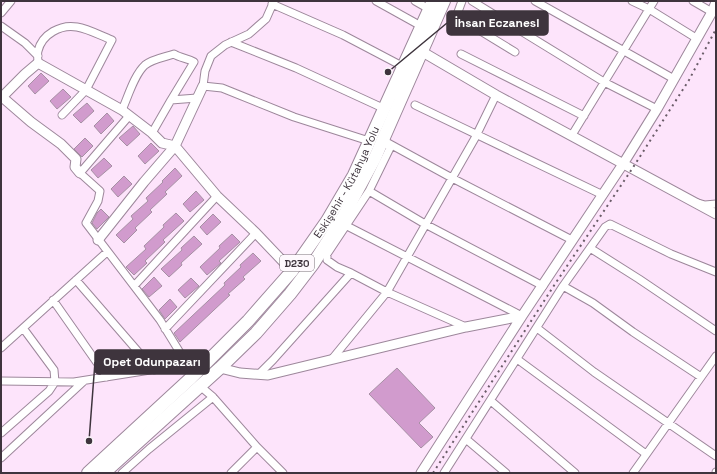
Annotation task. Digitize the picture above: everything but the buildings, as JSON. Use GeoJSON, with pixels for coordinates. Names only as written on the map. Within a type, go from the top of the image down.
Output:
{"type":"FeatureCollection","features":[{"type":"Feature","properties":{"kind":"highway","name":"Eskişehir - Kütahya Yolu"},"geometry":{"type":"LineString","coordinates":[[88,473],[248,321],[292,271],[327,221],[354,175],[385,109],[402,66],[416,50],[444,1]]}},
{"type":"Feature","properties":{"kind":"highway","name":"Eskişehir - Kütahya Yolu"},"geometry":{"type":"LineString","coordinates":[[104,473],[220,368],[256,333],[290,294],[313,264],[343,217],[386,141],[416,50],[421,26],[431,5]]}},
{"type":"Feature","properties":{"kind":"street"},"geometry":{"type":"LineString","coordinates":[[1,13],[11,1]]}},
{"type":"Feature","properties":{"kind":"street"},"geometry":{"type":"LineString","coordinates":[[376,1],[421,26]]}},
{"type":"Feature","properties":{"kind":"street"},"geometry":{"type":"LineString","coordinates":[[415,1],[431,5]]}},
{"type":"Feature","properties":{"kind":"street"},"geometry":{"type":"LineString","coordinates":[[462,1],[455,18],[515,52]]}},
{"type":"Feature","properties":{"kind":"street"},"geometry":{"type":"LineString","coordinates":[[472,1],[604,82],[657,109]]}},
{"type":"Feature","properties":{"kind":"street"},"geometry":{"type":"LineString","coordinates":[[535,1],[674,79]]}},
{"type":"Feature","properties":{"kind":"street"},"geometry":{"type":"LineString","coordinates":[[632,1],[649,9],[696,38]]}},
{"type":"Feature","properties":{"kind":"street"},"geometry":{"type":"LineString","coordinates":[[572,135],[654,1]]}},
{"type":"Feature","properties":{"kind":"street"},"geometry":{"type":"LineString","coordinates":[[693,1],[712,12]]}},
{"type":"Feature","properties":{"kind":"street"},"geometry":{"type":"LineString","coordinates":[[421,473],[522,316],[623,164],[657,109],[712,12],[716,2]]}},
{"type":"Feature","properties":{"kind":"street"},"geometry":{"type":"LineString","coordinates":[[98,240],[175,146],[204,86],[205,71],[211,56],[225,45],[249,34],[266,19],[273,3],[344,34],[402,66]]}},
{"type":"Feature","properties":{"kind":"street"},"geometry":{"type":"LineString","coordinates":[[1,26],[25,43],[38,60],[125,113],[152,133],[162,143],[175,146],[217,196],[256,233],[292,271]]}},
{"type":"Feature","properties":{"kind":"street"},"geometry":{"type":"LineString","coordinates":[[62,115],[86,90],[112,40],[76,27],[65,26],[54,30],[42,40],[38,51],[38,60],[2,97],[31,122],[69,151],[76,159],[75,167],[100,191],[98,201],[86,223],[165,329],[187,364]]}},
{"type":"Feature","properties":{"kind":"street"},"geometry":{"type":"LineString","coordinates":[[231,42],[296,68],[385,109]]}},
{"type":"Feature","properties":{"kind":"street"},"geometry":{"type":"LineString","coordinates":[[416,50],[716,214]]}},
{"type":"Feature","properties":{"kind":"street"},"geometry":{"type":"LineString","coordinates":[[80,172],[125,113],[137,76],[145,66],[149,63],[174,54],[178,57],[187,58],[194,62],[152,133]]}},
{"type":"Feature","properties":{"kind":"street"},"geometry":{"type":"LineString","coordinates":[[461,54],[584,116]]}},
{"type":"Feature","properties":{"kind":"street"},"geometry":{"type":"LineString","coordinates":[[204,86],[222,88],[294,117],[369,141]]}},
{"type":"Feature","properties":{"kind":"street"},"geometry":{"type":"LineString","coordinates":[[332,359],[387,292],[452,178],[496,95]]}},
{"type":"Feature","properties":{"kind":"street"},"geometry":{"type":"LineString","coordinates":[[171,100],[198,98]]}},
{"type":"Feature","properties":{"kind":"street"},"geometry":{"type":"LineString","coordinates":[[415,105],[603,195]]}},
{"type":"Feature","properties":{"kind":"street"},"geometry":{"type":"LineString","coordinates":[[386,141],[452,178],[572,240]]}},
{"type":"Feature","properties":{"kind":"street"},"geometry":{"type":"LineString","coordinates":[[386,141],[390,148],[369,191],[327,254],[327,260],[337,267],[387,292],[466,327]]}},
{"type":"Feature","properties":{"kind":"street"},"geometry":{"type":"LineString","coordinates":[[369,191],[425,224],[543,286]]}},
{"type":"Feature","properties":{"kind":"street"},"geometry":{"type":"LineString","coordinates":[[134,286],[217,196]]}},
{"type":"Feature","properties":{"kind":"street"},"geometry":{"type":"LineString","coordinates":[[692,201],[705,204],[716,204]]}},
{"type":"Feature","properties":{"kind":"street"},"geometry":{"type":"LineString","coordinates":[[444,473],[563,286],[605,227],[610,224],[671,254],[716,272]]}},
{"type":"Feature","properties":{"kind":"street"},"geometry":{"type":"LineString","coordinates":[[347,226],[522,316]]}},
{"type":"Feature","properties":{"kind":"street"},"geometry":{"type":"LineString","coordinates":[[165,329],[256,233]]}},
{"type":"Feature","properties":{"kind":"street"},"geometry":{"type":"LineString","coordinates":[[590,248],[716,331]]}},
{"type":"Feature","properties":{"kind":"street"},"geometry":{"type":"LineString","coordinates":[[1,348],[107,252]]}},
{"type":"Feature","properties":{"kind":"street"},"geometry":{"type":"LineString","coordinates":[[259,374],[351,273]]}},
{"type":"Feature","properties":{"kind":"street"},"geometry":{"type":"LineString","coordinates":[[76,280],[154,370]]}},
{"type":"Feature","properties":{"kind":"street"},"geometry":{"type":"LineString","coordinates":[[563,286],[594,303],[701,377]]}},
{"type":"Feature","properties":{"kind":"street"},"geometry":{"type":"LineString","coordinates":[[53,300],[107,377]]}},
{"type":"Feature","properties":{"kind":"street"},"geometry":{"type":"LineString","coordinates":[[220,368],[240,373],[268,375],[466,327],[522,316]]}},
{"type":"Feature","properties":{"kind":"street"},"geometry":{"type":"LineString","coordinates":[[1,433],[48,391],[55,382],[54,370],[23,328]]}},
{"type":"Feature","properties":{"kind":"street"},"geometry":{"type":"LineString","coordinates":[[537,328],[594,372],[715,453]]}},
{"type":"Feature","properties":{"kind":"street"},"geometry":{"type":"LineString","coordinates":[[633,473],[716,356]]}},
{"type":"Feature","properties":{"kind":"street"},"geometry":{"type":"LineString","coordinates":[[517,359],[646,454]]}},
{"type":"Feature","properties":{"kind":"street"},"geometry":{"type":"LineString","coordinates":[[1,381],[74,382],[207,361]]}},
{"type":"Feature","properties":{"kind":"street"},"geometry":{"type":"LineString","coordinates":[[1,458],[84,381]]}},
{"type":"Feature","properties":{"kind":"street"},"geometry":{"type":"LineString","coordinates":[[200,386],[213,398],[257,448],[283,473]]}},
{"type":"Feature","properties":{"kind":"street"},"geometry":{"type":"LineString","coordinates":[[122,473],[149,449],[213,398]]}},
{"type":"Feature","properties":{"kind":"street"},"geometry":{"type":"LineString","coordinates":[[490,401],[575,473]]}},
{"type":"Feature","properties":{"kind":"street"},"geometry":{"type":"LineString","coordinates":[[466,439],[506,473]]}},
{"type":"Feature","properties":{"kind":"street"},"geometry":{"type":"LineString","coordinates":[[231,473],[257,448]]}},
{"type":"Feature","properties":{"kind":"railway"},"geometry":{"type":"LineString","coordinates":[[433,473],[689,80],[716,29]]}},
{"type":"Feature","properties":{"kind":"place","name":"İhsan Eczanesi"},"geometry":{"type":"Point","coordinates":[388,72]}},
{"type":"Feature","properties":{"kind":"place","name":"Opet Odunpazarı"},"geometry":{"type":"Point","coordinates":[89,441]}}]}
